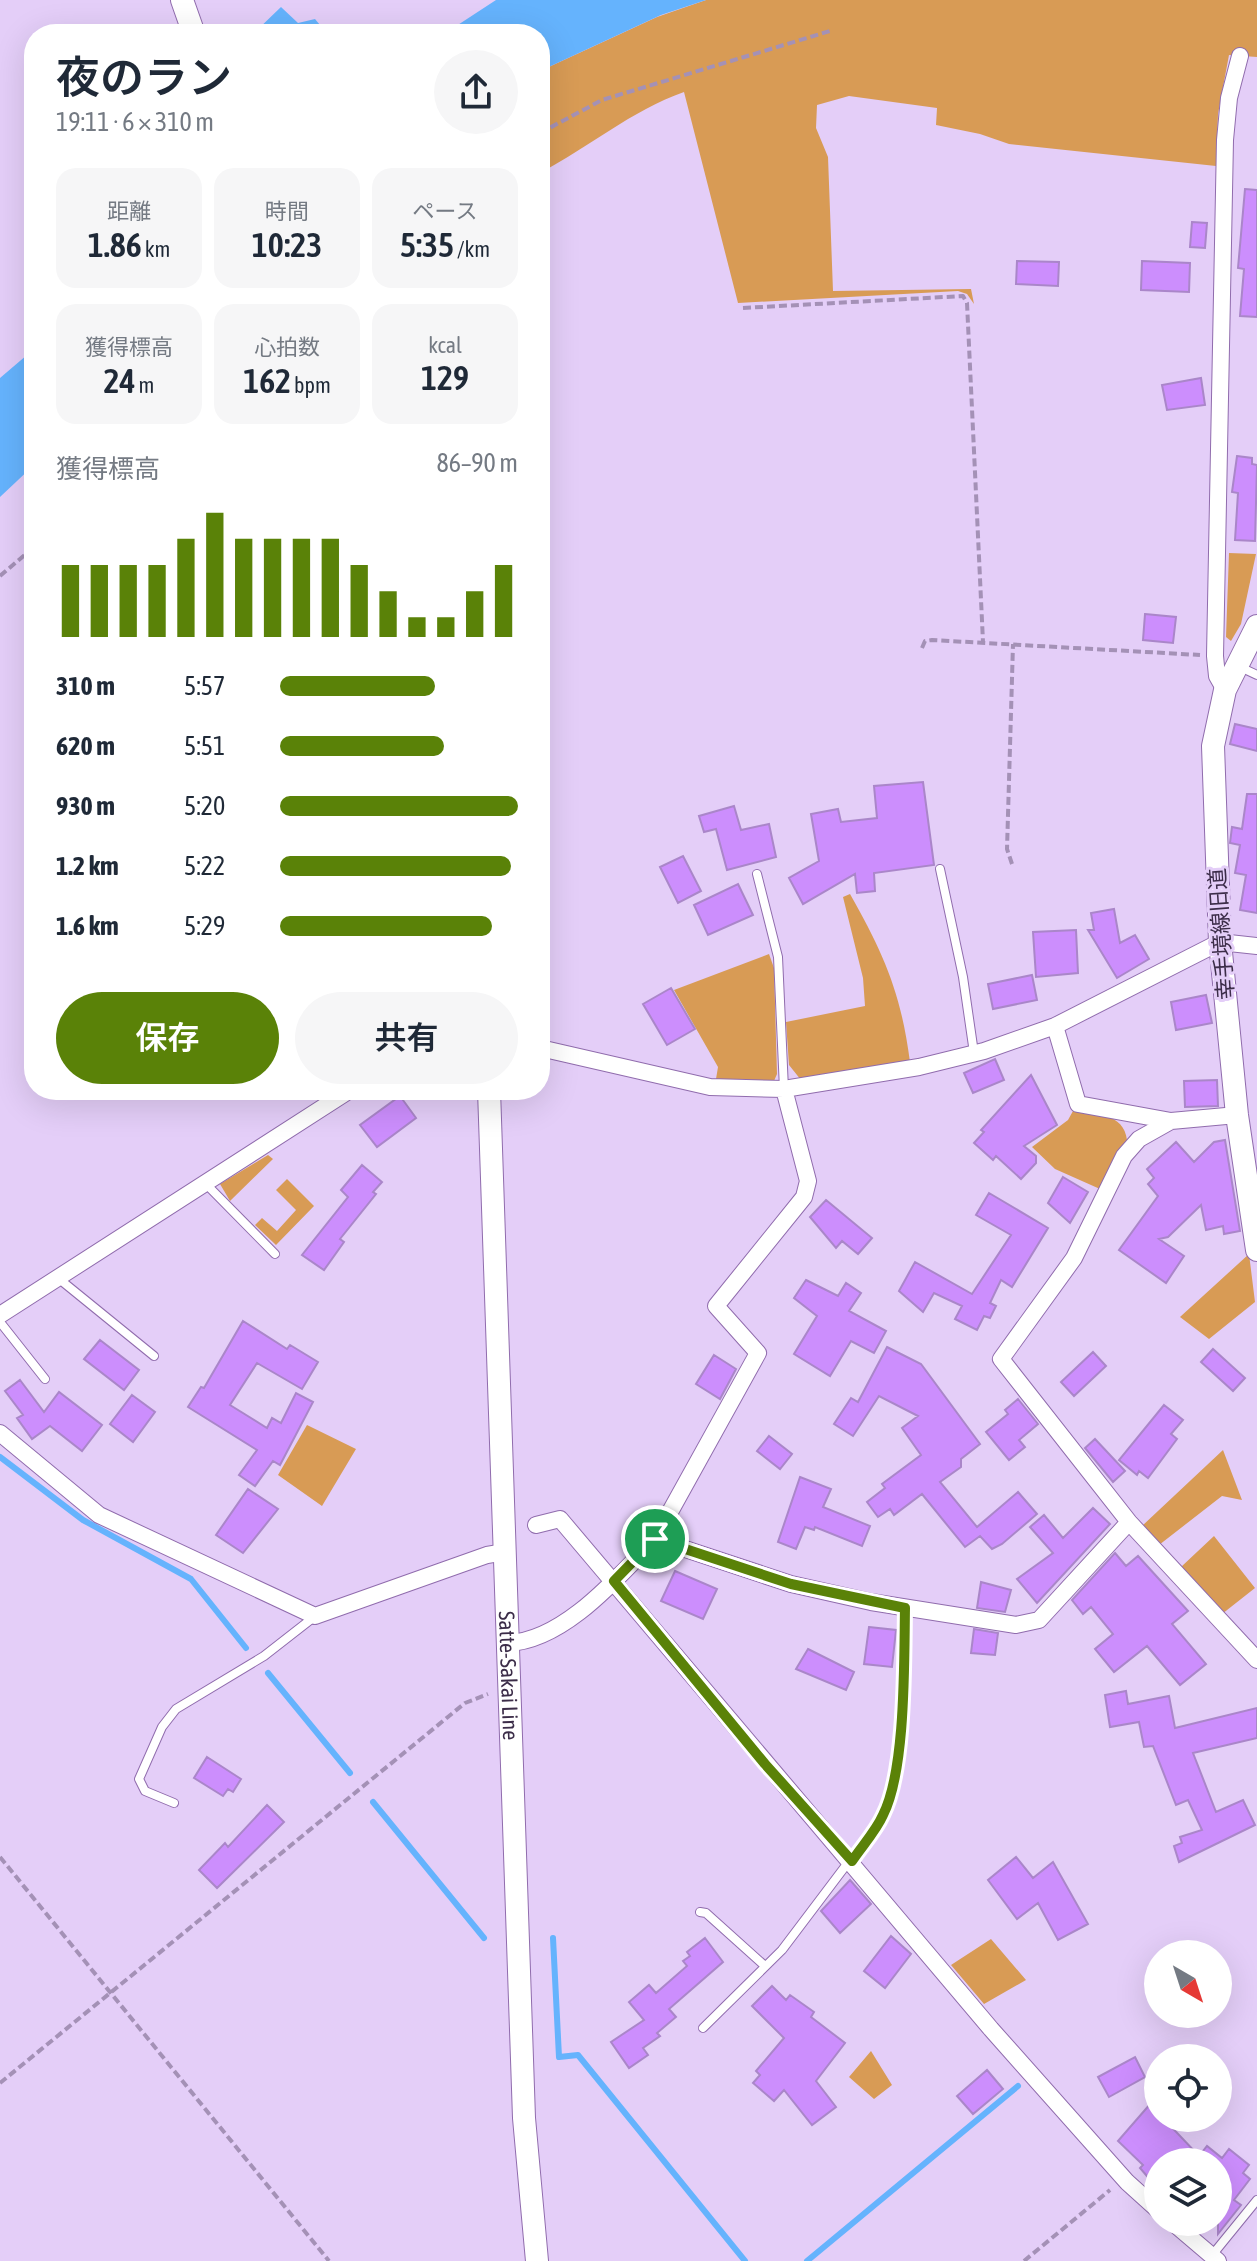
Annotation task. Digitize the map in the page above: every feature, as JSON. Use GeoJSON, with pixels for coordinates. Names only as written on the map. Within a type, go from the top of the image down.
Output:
{"type":"FeatureCollection","features":[{"type":"Feature","properties":{"kind":"main road"},"geometry":{"type":"LineString","coordinates":[[183,2],[191,24]]}},
{"type":"Feature","properties":{"kind":"main road","name":"幸手境線旧道"},"geometry":{"type":"LineString","coordinates":[[1257,626],[1225,660],[1225,690],[1213,746],[1220,942],[1241,1120],[1250,1166],[1257,1250]]}},
{"type":"Feature","properties":{"kind":"main road","name":"Satte-Sakai Line"},"geometry":{"type":"LineString","coordinates":[[489,1100],[524,2118],[537,2261]]}},
{"type":"Feature","properties":{"kind":"street"},"geometry":{"type":"LineString","coordinates":[[1225,660],[1225,140],[1229,98],[1240,56]]}},
{"type":"Feature","properties":{"kind":"street"},"geometry":{"type":"LineString","coordinates":[[550,1050],[710,1087],[784,1089],[919,1067],[974,1053],[1055,1026],[1220,942],[1257,946]]}},
{"type":"Feature","properties":{"kind":"street"},"geometry":{"type":"LineString","coordinates":[[1055,1026],[1078,1104],[1171,1121],[1241,1120]]}},
{"type":"Feature","properties":{"kind":"street"},"geometry":{"type":"LineString","coordinates":[[507,1643],[539,1638],[614,1581],[655,1539],[758,1353],[716,1306],[804,1197],[808,1181],[784,1089]]}},
{"type":"Feature","properties":{"kind":"street"},"geometry":{"type":"LineString","coordinates":[[0,1315],[334,1100]]}},
{"type":"Feature","properties":{"kind":"street"},"geometry":{"type":"LineString","coordinates":[[1171,1121],[1139,1139],[1124,1156],[1074,1258],[1001,1359],[1129,1522],[1257,1660]]}},
{"type":"Feature","properties":{"kind":"street"},"geometry":{"type":"LineString","coordinates":[[0,1433],[99,1515],[315,1616],[487,1555],[505,1552]]}},
{"type":"Feature","properties":{"kind":"street"},"geometry":{"type":"LineString","coordinates":[[536,1525],[560,1519],[991,2029],[1144,2197]]}},
{"type":"Feature","properties":{"kind":"street"},"geometry":{"type":"LineString","coordinates":[[655,1539],[791,1584],[905,1608],[1016,1625],[1039,1620],[1129,1522]]}},
{"type":"Feature","properties":{"kind":"street"},"geometry":{"type":"LineString","coordinates":[[1189,2236],[1216,2258]]}},
{"type":"Feature","properties":{"kind":"lane"},"geometry":{"type":"LineString","coordinates":[[1225,660],[1257,675]]}},
{"type":"Feature","properties":{"kind":"lane"},"geometry":{"type":"LineString","coordinates":[[940,869],[963,977],[974,1053]]}},
{"type":"Feature","properties":{"kind":"lane"},"geometry":{"type":"LineString","coordinates":[[757,874],[778,957],[784,1089]]}},
{"type":"Feature","properties":{"kind":"lane"},"geometry":{"type":"LineString","coordinates":[[205,1183],[275,1254]]}},
{"type":"Feature","properties":{"kind":"lane"},"geometry":{"type":"LineString","coordinates":[[58,1278],[154,1356]]}},
{"type":"Feature","properties":{"kind":"lane"},"geometry":{"type":"LineString","coordinates":[[0,1322],[45,1379]]}},
{"type":"Feature","properties":{"kind":"lane"},"geometry":{"type":"LineString","coordinates":[[703,2028],[765,1966],[852,1861],[884,1815],[894,1777],[903,1699],[905,1608]]}},
{"type":"Feature","properties":{"kind":"lane"},"geometry":{"type":"LineString","coordinates":[[174,1803],[145,1791],[139,1779],[162,1727],[176,1709],[264,1656],[315,1616]]}},
{"type":"Feature","properties":{"kind":"lane"},"geometry":{"type":"LineString","coordinates":[[700,1912],[706,1913],[765,1966]]}},
{"type":"Feature","properties":{"kind":"lane"},"geometry":{"type":"LineString","coordinates":[[1216,2258],[1257,2200]]}},
{"type":"Feature","properties":{"kind":"path"},"geometry":{"type":"LineString","coordinates":[[550,128],[602,100],[830,31]]}},
{"type":"Feature","properties":{"kind":"path"},"geometry":{"type":"LineString","coordinates":[[743,308],[963,296],[967,303],[983,642]]}},
{"type":"Feature","properties":{"kind":"path"},"geometry":{"type":"LineString","coordinates":[[0,576],[24,556]]}},
{"type":"Feature","properties":{"kind":"path"},"geometry":{"type":"LineString","coordinates":[[922,648],[925,641],[932,640],[983,642],[1225,660]]}},
{"type":"Feature","properties":{"kind":"path"},"geometry":{"type":"LineString","coordinates":[[1012,864],[1007,849],[1013,644]]}},
{"type":"Feature","properties":{"kind":"path"},"geometry":{"type":"LineString","coordinates":[[0,2083],[465,1703],[476,1696],[509,1691]]}},
{"type":"Feature","properties":{"kind":"path"},"geometry":{"type":"LineString","coordinates":[[0,1857],[329,2261]]}},
{"type":"Feature","properties":{"kind":"path"},"geometry":{"type":"LineString","coordinates":[[1024,2261],[1125,2179]]}},
{"type":"Feature","properties":{"kind":"shaded area"},"geometry":{"type":"Polygon","coordinates":[[[706,0],[1257,0],[1257,57],[1229,55],[1218,114],[1216,166],[1009,144],[936,125],[937,108],[849,96],[817,105],[816,128],[828,157],[833,291],[971,289],[974,304],[967,294],[958,291],[738,303],[684,92],[628,119],[550,167],[550,66],[657,17],[706,0]]]}},
{"type":"Feature","properties":{"kind":"shaded area"},"geometry":{"type":"Polygon","coordinates":[[[1229,553],[1256,554],[1241,624],[1231,641],[1226,637],[1229,553]]]}},
{"type":"Feature","properties":{"kind":"shaded area"},"geometry":{"type":"Polygon","coordinates":[[[850,894],[872,936],[896,994],[910,1062],[801,1080],[789,1065],[786,1022],[865,1006],[863,978],[843,897],[850,894]]]}},
{"type":"Feature","properties":{"kind":"shaded area"},"geometry":{"type":"Polygon","coordinates":[[[769,954],[774,968],[777,1074],[774,1081],[716,1079],[718,1067],[674,990],[769,954]]]}},
{"type":"Feature","properties":{"kind":"shaded area"},"geometry":{"type":"Polygon","coordinates":[[[1073,1111],[1107,1116],[1125,1131],[1127,1140],[1100,1189],[1055,1169],[1032,1147],[1068,1120],[1073,1111]]]}},
{"type":"Feature","properties":{"kind":"shaded area"},"geometry":{"type":"Polygon","coordinates":[[[268,1155],[273,1159],[230,1201],[220,1184],[268,1155]]]}},
{"type":"Feature","properties":{"kind":"shaded area"},"geometry":{"type":"Polygon","coordinates":[[[287,1179],[314,1206],[276,1245],[255,1225],[262,1218],[277,1231],[296,1210],[276,1190],[287,1179]]]}},
{"type":"Feature","properties":{"kind":"shaded area"},"geometry":{"type":"Polygon","coordinates":[[[1249,1254],[1255,1302],[1209,1339],[1180,1317],[1249,1254]]]}},
{"type":"Feature","properties":{"kind":"shaded area"},"geometry":{"type":"Polygon","coordinates":[[[307,1425],[356,1449],[322,1506],[278,1475],[307,1425]]]}},
{"type":"Feature","properties":{"kind":"shaded area"},"geometry":{"type":"Polygon","coordinates":[[[1223,1450],[1242,1500],[1222,1496],[1159,1545],[1142,1526],[1223,1450]]]}},
{"type":"Feature","properties":{"kind":"shaded area"},"geometry":{"type":"Polygon","coordinates":[[[1214,1536],[1255,1588],[1222,1614],[1181,1567],[1214,1536]]]}},
{"type":"Feature","properties":{"kind":"shaded area"},"geometry":{"type":"Polygon","coordinates":[[[991,1939],[1026,1980],[984,2004],[951,1965],[991,1939]]]}},
{"type":"Feature","properties":{"kind":"shaded area"},"geometry":{"type":"Polygon","coordinates":[[[871,2051],[892,2085],[874,2099],[849,2077],[871,2051]]]}},
{"type":"Feature","properties":{"kind":"water"},"geometry":{"type":"Polygon","coordinates":[[[496,0],[706,0],[661,15],[550,66],[550,24],[459,24],[496,0]]]}},
{"type":"Feature","properties":{"kind":"water"},"geometry":{"type":"Polygon","coordinates":[[[281,7],[298,23],[315,19],[319,24],[263,24],[281,7]]]}},
{"type":"Feature","properties":{"kind":"water"},"geometry":{"type":"Polygon","coordinates":[[[24,358],[24,474],[0,497],[0,378],[24,358]]]}},
{"type":"Feature","properties":{"kind":"building"},"geometry":{"type":"Polygon","coordinates":[[[1245,189],[1257,190],[1257,317],[1240,316],[1244,269],[1238,268],[1245,189]]]}},
{"type":"Feature","properties":{"kind":"building"},"geometry":{"type":"Polygon","coordinates":[[[1192,222],[1207,223],[1205,248],[1190,247],[1192,222]]]}},
{"type":"Feature","properties":{"kind":"building"},"geometry":{"type":"Polygon","coordinates":[[[1017,261],[1059,262],[1058,286],[1016,284],[1017,261]]]}},
{"type":"Feature","properties":{"kind":"building"},"geometry":{"type":"Polygon","coordinates":[[[1142,261],[1190,263],[1189,292],[1141,290],[1142,261]]]}},
{"type":"Feature","properties":{"kind":"building"},"geometry":{"type":"Polygon","coordinates":[[[1201,378],[1205,405],[1167,410],[1162,385],[1201,378]]]}},
{"type":"Feature","properties":{"kind":"building"},"geometry":{"type":"Polygon","coordinates":[[[1237,456],[1252,458],[1252,464],[1257,465],[1255,541],[1235,540],[1238,493],[1232,492],[1237,456]]]}},
{"type":"Feature","properties":{"kind":"building"},"geometry":{"type":"Polygon","coordinates":[[[1145,614],[1176,617],[1173,643],[1143,640],[1145,614]]]}},
{"type":"Feature","properties":{"kind":"building"},"geometry":{"type":"Polygon","coordinates":[[[1235,724],[1257,729],[1257,751],[1230,744],[1235,724]]]}},
{"type":"Feature","properties":{"kind":"building"},"geometry":{"type":"Polygon","coordinates":[[[923,782],[934,865],[874,873],[875,891],[857,893],[855,874],[803,904],[789,878],[819,861],[811,814],[838,809],[841,822],[877,818],[874,786],[923,782]]]}},
{"type":"Feature","properties":{"kind":"building"},"geometry":{"type":"Polygon","coordinates":[[[1247,794],[1257,794],[1257,913],[1240,910],[1246,875],[1235,873],[1240,845],[1230,843],[1232,827],[1242,829],[1247,794]]]}},
{"type":"Feature","properties":{"kind":"building"},"geometry":{"type":"Polygon","coordinates":[[[734,806],[741,830],[769,824],[776,857],[727,870],[716,829],[704,832],[699,816],[734,806]]]}},
{"type":"Feature","properties":{"kind":"building"},"geometry":{"type":"Polygon","coordinates":[[[683,856],[701,891],[678,903],[660,867],[683,856]]]}},
{"type":"Feature","properties":{"kind":"building"},"geometry":{"type":"Polygon","coordinates":[[[738,884],[753,915],[708,935],[694,905],[738,884]]]}},
{"type":"Feature","properties":{"kind":"building"},"geometry":{"type":"Polygon","coordinates":[[[1114,909],[1120,943],[1135,935],[1149,959],[1117,978],[1088,930],[1094,930],[1091,913],[1114,909]]]}},
{"type":"Feature","properties":{"kind":"building"},"geometry":{"type":"Polygon","coordinates":[[[1076,930],[1078,973],[1036,977],[1033,932],[1076,930]]]}},
{"type":"Feature","properties":{"kind":"building"},"geometry":{"type":"Polygon","coordinates":[[[1032,975],[1037,1000],[993,1009],[988,984],[1032,975]]]}},
{"type":"Feature","properties":{"kind":"building"},"geometry":{"type":"Polygon","coordinates":[[[671,988],[695,1029],[667,1045],[643,1004],[671,988]]]}},
{"type":"Feature","properties":{"kind":"building"},"geometry":{"type":"Polygon","coordinates":[[[1206,995],[1212,1023],[1176,1030],[1171,1002],[1206,995]]]}},
{"type":"Feature","properties":{"kind":"building"},"geometry":{"type":"Polygon","coordinates":[[[995,1059],[1004,1080],[973,1093],[964,1073],[995,1059]]]}},
{"type":"Feature","properties":{"kind":"building"},"geometry":{"type":"Polygon","coordinates":[[[1031,1075],[1057,1125],[1024,1146],[1036,1156],[1036,1163],[1021,1179],[996,1156],[993,1160],[974,1143],[984,1132],[981,1130],[1031,1075]]]}},
{"type":"Feature","properties":{"kind":"building"},"geometry":{"type":"Polygon","coordinates":[[[1217,1080],[1218,1106],[1185,1107],[1184,1081],[1217,1080]]]}},
{"type":"Feature","properties":{"kind":"building"},"geometry":{"type":"Polygon","coordinates":[[[394,1100],[403,1100],[416,1118],[377,1147],[360,1125],[394,1100]]]}},
{"type":"Feature","properties":{"kind":"building"},"geometry":{"type":"Polygon","coordinates":[[[1225,1140],[1240,1231],[1224,1234],[1223,1226],[1206,1230],[1201,1205],[1168,1237],[1159,1239],[1184,1256],[1166,1283],[1119,1250],[1158,1196],[1148,1184],[1154,1178],[1147,1169],[1176,1142],[1194,1162],[1214,1142],[1225,1140]]]}},
{"type":"Feature","properties":{"kind":"building"},"geometry":{"type":"Polygon","coordinates":[[[362,1165],[382,1182],[340,1239],[344,1242],[324,1270],[302,1255],[348,1197],[341,1190],[362,1165]]]}},
{"type":"Feature","properties":{"kind":"building"},"geometry":{"type":"Polygon","coordinates":[[[1063,1177],[1088,1192],[1070,1223],[1048,1203],[1063,1177]]]}},
{"type":"Feature","properties":{"kind":"building"},"geometry":{"type":"Polygon","coordinates":[[[989,1193],[1048,1228],[1012,1287],[1001,1280],[990,1303],[996,1306],[990,1318],[984,1316],[977,1330],[955,1319],[962,1306],[934,1293],[923,1312],[899,1291],[915,1262],[972,1294],[1011,1235],[976,1215],[989,1193]]]}},
{"type":"Feature","properties":{"kind":"building"},"geometry":{"type":"Polygon","coordinates":[[[826,1200],[872,1238],[858,1254],[842,1241],[836,1248],[810,1217],[826,1200]]]}},
{"type":"Feature","properties":{"kind":"building"},"geometry":{"type":"Polygon","coordinates":[[[806,1280],[838,1296],[846,1283],[861,1293],[849,1311],[886,1331],[874,1353],[851,1341],[830,1376],[794,1354],[817,1316],[794,1298],[806,1280]]]}},
{"type":"Feature","properties":{"kind":"building"},"geometry":{"type":"Polygon","coordinates":[[[243,1321],[287,1349],[290,1345],[318,1362],[302,1389],[257,1363],[230,1405],[267,1428],[272,1418],[281,1423],[296,1393],[313,1402],[280,1465],[273,1461],[255,1486],[239,1475],[257,1450],[188,1407],[201,1387],[204,1388],[243,1321]]]}},
{"type":"Feature","properties":{"kind":"building"},"geometry":{"type":"Polygon","coordinates":[[[100,1340],[139,1370],[124,1390],[84,1359],[100,1340]]]}},
{"type":"Feature","properties":{"kind":"building"},"geometry":{"type":"Polygon","coordinates":[[[887,1347],[921,1364],[980,1444],[961,1459],[961,1467],[940,1482],[977,1527],[1018,1492],[1037,1514],[1002,1544],[992,1549],[980,1536],[965,1547],[922,1494],[894,1515],[890,1509],[878,1517],[867,1502],[885,1488],[882,1484],[921,1455],[902,1428],[918,1416],[879,1396],[853,1436],[834,1424],[851,1398],[858,1402],[887,1347]]]}},
{"type":"Feature","properties":{"kind":"building"},"geometry":{"type":"Polygon","coordinates":[[[1213,1349],[1245,1378],[1233,1391],[1201,1362],[1213,1349]]]}},
{"type":"Feature","properties":{"kind":"building"},"geometry":{"type":"Polygon","coordinates":[[[1093,1352],[1106,1366],[1074,1396],[1061,1382],[1093,1352]]]}},
{"type":"Feature","properties":{"kind":"building"},"geometry":{"type":"Polygon","coordinates":[[[714,1355],[736,1369],[720,1399],[696,1384],[714,1355]]]}},
{"type":"Feature","properties":{"kind":"building"},"geometry":{"type":"Polygon","coordinates":[[[20,1380],[44,1412],[59,1392],[102,1425],[82,1451],[50,1426],[32,1439],[17,1418],[23,1415],[5,1391],[20,1380]]]}},
{"type":"Feature","properties":{"kind":"building"},"geometry":{"type":"Polygon","coordinates":[[[132,1395],[155,1412],[133,1442],[110,1424],[132,1395]]]}},
{"type":"Feature","properties":{"kind":"building"},"geometry":{"type":"Polygon","coordinates":[[[1018,1399],[1038,1424],[1019,1440],[1025,1447],[1009,1460],[986,1432],[1008,1414],[1005,1410],[1018,1399]]]}},
{"type":"Feature","properties":{"kind":"building"},"geometry":{"type":"Polygon","coordinates":[[[1164,1405],[1183,1420],[1171,1434],[1177,1439],[1148,1478],[1139,1471],[1137,1475],[1119,1460],[1164,1405]]]}},
{"type":"Feature","properties":{"kind":"building"},"geometry":{"type":"Polygon","coordinates":[[[769,1436],[792,1454],[780,1469],[757,1451],[769,1436]]]}},
{"type":"Feature","properties":{"kind":"building"},"geometry":{"type":"Polygon","coordinates":[[[1095,1439],[1125,1471],[1113,1482],[1085,1448],[1095,1439]]]}},
{"type":"Feature","properties":{"kind":"building"},"geometry":{"type":"Polygon","coordinates":[[[800,1477],[831,1489],[823,1507],[870,1526],[862,1546],[815,1527],[814,1530],[805,1527],[796,1549],[778,1542],[800,1477]]]}},
{"type":"Feature","properties":{"kind":"building"},"geometry":{"type":"Polygon","coordinates":[[[248,1489],[278,1509],[243,1553],[216,1535],[248,1489]]]}},
{"type":"Feature","properties":{"kind":"building"},"geometry":{"type":"Polygon","coordinates":[[[1093,1508],[1110,1524],[1037,1603],[1017,1579],[1053,1553],[1030,1527],[1044,1515],[1063,1538],[1093,1508]]]}},
{"type":"Feature","properties":{"kind":"building"},"geometry":{"type":"Polygon","coordinates":[[[1115,1553],[1126,1566],[1138,1556],[1188,1611],[1172,1624],[1206,1664],[1180,1685],[1147,1646],[1114,1672],[1095,1649],[1113,1634],[1091,1607],[1083,1614],[1072,1600],[1115,1553]]]}},
{"type":"Feature","properties":{"kind":"building"},"geometry":{"type":"Polygon","coordinates":[[[675,1571],[717,1589],[703,1619],[661,1601],[675,1571]]]}},
{"type":"Feature","properties":{"kind":"building"},"geometry":{"type":"Polygon","coordinates":[[[981,1582],[1011,1590],[1005,1612],[977,1608],[981,1582]]]}},
{"type":"Feature","properties":{"kind":"building"},"geometry":{"type":"Polygon","coordinates":[[[869,1627],[896,1630],[892,1667],[864,1664],[869,1627]]]}},
{"type":"Feature","properties":{"kind":"building"},"geometry":{"type":"Polygon","coordinates":[[[974,1629],[998,1633],[995,1655],[971,1653],[974,1629]]]}},
{"type":"Feature","properties":{"kind":"building"},"geometry":{"type":"Polygon","coordinates":[[[808,1649],[854,1672],[846,1690],[796,1669],[808,1649]]]}},
{"type":"Feature","properties":{"kind":"building"},"geometry":{"type":"Polygon","coordinates":[[[1126,1691],[1128,1704],[1169,1696],[1175,1728],[1257,1708],[1257,1738],[1193,1753],[1216,1812],[1243,1800],[1255,1825],[1179,1862],[1174,1846],[1182,1843],[1180,1837],[1202,1830],[1188,1800],[1176,1805],[1153,1746],[1144,1747],[1139,1722],[1110,1727],[1105,1695],[1126,1691]]]}},
{"type":"Feature","properties":{"kind":"building"},"geometry":{"type":"Polygon","coordinates":[[[207,1757],[241,1779],[233,1792],[228,1789],[223,1796],[194,1778],[207,1757]]]}},
{"type":"Feature","properties":{"kind":"building"},"geometry":{"type":"Polygon","coordinates":[[[267,1805],[284,1822],[217,1888],[199,1870],[225,1843],[228,1847],[267,1805]]]}},
{"type":"Feature","properties":{"kind":"building"},"geometry":{"type":"Polygon","coordinates":[[[1016,1857],[1033,1878],[1053,1862],[1088,1924],[1058,1940],[1038,1903],[1017,1919],[988,1880],[1016,1857]]]}},
{"type":"Feature","properties":{"kind":"building"},"geometry":{"type":"Polygon","coordinates":[[[850,1880],[871,1904],[840,1933],[821,1911],[850,1880]]]}},
{"type":"Feature","properties":{"kind":"building"},"geometry":{"type":"Polygon","coordinates":[[[891,1936],[911,1954],[885,1988],[864,1971],[891,1936]]]}},
{"type":"Feature","properties":{"kind":"building"},"geometry":{"type":"Polygon","coordinates":[[[705,1938],[723,1962],[669,2009],[676,2017],[657,2033],[660,2036],[643,2048],[648,2055],[629,2068],[611,2042],[644,2020],[629,2002],[649,1985],[656,1993],[687,1966],[683,1961],[690,1956],[687,1952],[705,1938]]]}},
{"type":"Feature","properties":{"kind":"building"},"geometry":{"type":"Polygon","coordinates":[[[772,1986],[786,2000],[790,1995],[814,2012],[811,2017],[845,2043],[816,2081],[836,2107],[812,2125],[784,2090],[774,2101],[753,2083],[760,2075],[756,2071],[784,2038],[752,2006],[772,1986]]]}},
{"type":"Feature","properties":{"kind":"building"},"geometry":{"type":"Polygon","coordinates":[[[1135,2057],[1144,2075],[1109,2097],[1098,2077],[1135,2057]]]}},
{"type":"Feature","properties":{"kind":"building"},"geometry":{"type":"Polygon","coordinates":[[[987,2070],[1003,2089],[973,2114],[957,2096],[987,2070]]]}},
{"type":"Feature","properties":{"kind":"building"},"geometry":{"type":"Polygon","coordinates":[[[1144,2111],[1144,2132],[1176,2132],[1191,2148],[1144,2148],[1144,2173],[1140,2168],[1143,2165],[1118,2141],[1144,2111]]]}},
{"type":"Feature","properties":{"kind":"building"},"geometry":{"type":"Polygon","coordinates":[[[1232,2151],[1249,2165],[1243,2173],[1250,2179],[1234,2200],[1241,2205],[1232,2216],[1232,2151]]]}},
{"type":"Feature","properties":{"kind":"waterway"},"geometry":{"type":"LineString","coordinates":[[0,1457],[83,1520],[191,1579],[246,1648]]}},
{"type":"Feature","properties":{"kind":"waterway"},"geometry":{"type":"LineString","coordinates":[[268,1673],[350,1773]]}},
{"type":"Feature","properties":{"kind":"waterway"},"geometry":{"type":"LineString","coordinates":[[373,1802],[484,1938]]}},
{"type":"Feature","properties":{"kind":"waterway"},"geometry":{"type":"LineString","coordinates":[[553,1938],[559,2057],[578,2055],[745,2261]]}},
{"type":"Feature","properties":{"kind":"waterway"},"geometry":{"type":"LineString","coordinates":[[807,2261],[1018,2086]]}},
{"type":"Feature","properties":{"kind":"route"},"geometry":{"type":"LineString","coordinates":[[655,1539],[791,1584],[905,1608],[903,1699],[894,1777],[884,1815],[852,1861],[765,1764],[614,1581],[655,1539]]}}]}
